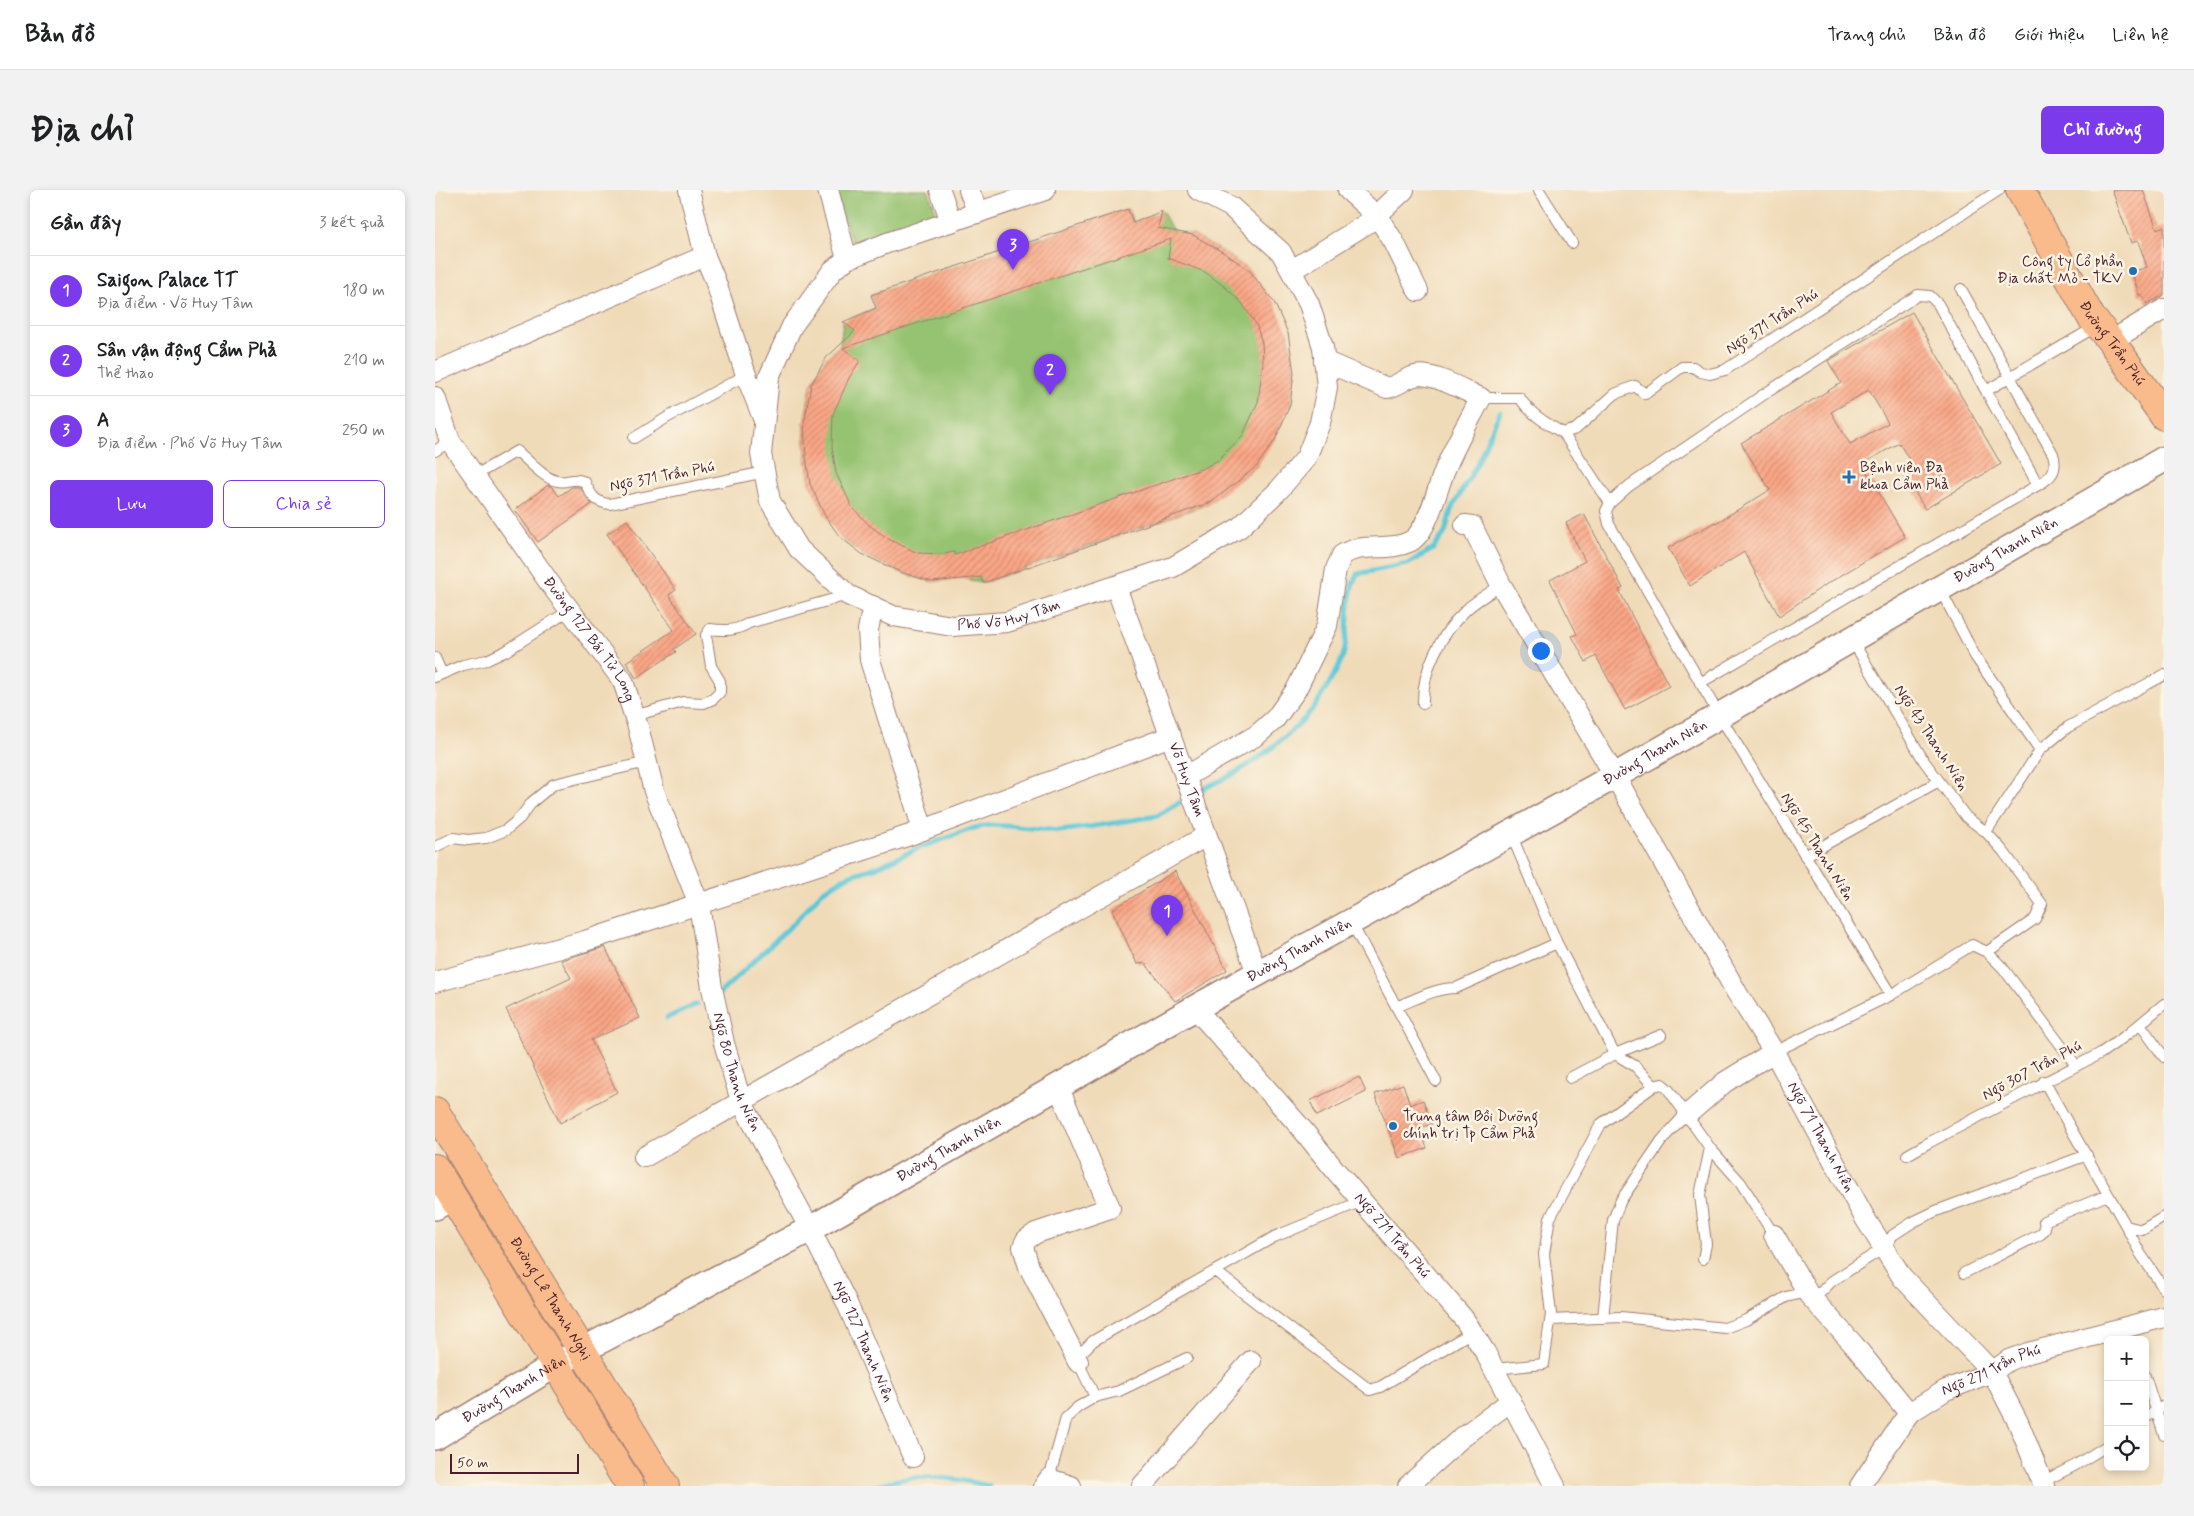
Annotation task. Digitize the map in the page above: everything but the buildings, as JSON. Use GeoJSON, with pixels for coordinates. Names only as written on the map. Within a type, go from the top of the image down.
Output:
{"type":"FeatureCollection","features":[{"type":"Feature","properties":{"kind":"main road","name":"Đường Trần Phú"},"geometry":{"type":"LineString","coordinates":[[2020,190],[2091,317],[2105,333],[2164,416]]}},
{"type":"Feature","properties":{"kind":"main road","name":"Đường Lê Thanh Nghị"},"geometry":{"type":"LineString","coordinates":[[435,1111],[665,1486]]}},
{"type":"Feature","properties":{"kind":"main road","name":"Đường Lê Thanh Nghị"},"geometry":{"type":"LineString","coordinates":[[435,1168],[444,1202],[555,1365],[631,1486]]}},
{"type":"Feature","properties":{"kind":"street"},"geometry":{"type":"LineString","coordinates":[[689,190],[705,256],[764,421]]}},
{"type":"Feature","properties":{"kind":"street"},"geometry":{"type":"LineString","coordinates":[[828,190],[847,259]]}},
{"type":"Feature","properties":{"kind":"street"},"geometry":{"type":"LineString","coordinates":[[940,190],[951,222]]}},
{"type":"Feature","properties":{"kind":"street"},"geometry":{"type":"LineString","coordinates":[[969,190],[978,213]]}},
{"type":"Feature","properties":{"kind":"street","name":"Phố Võ Huy Tâm"},"geometry":{"type":"LineString","coordinates":[[1045,190],[887,243],[847,259],[833,270],[792,326],[769,377],[761,454],[770,501],[799,549],[847,595],[893,616],[952,626],[1007,622],[1173,567],[1239,528],[1279,491],[1306,458],[1320,423],[1327,387],[1323,348],[1309,304],[1281,252],[1231,208],[1197,190]]}},
{"type":"Feature","properties":{"kind":"street"},"geometry":{"type":"LineString","coordinates":[[1348,190],[1377,216],[1394,242],[1418,291]]}},
{"type":"Feature","properties":{"kind":"street"},"geometry":{"type":"LineString","coordinates":[[1292,270],[1377,216],[1404,190]]}},
{"type":"Feature","properties":{"kind":"street"},"geometry":{"type":"LineString","coordinates":[[435,372],[705,256]]}},
{"type":"Feature","properties":{"kind":"street"},"geometry":{"type":"LineString","coordinates":[[2105,333],[2164,309]]}},
{"type":"Feature","properties":{"kind":"street"},"geometry":{"type":"LineString","coordinates":[[1185,777],[1257,735],[1275,719],[1296,690],[1327,626],[1336,569],[1342,555],[1361,548],[1398,546],[1414,539],[1434,504],[1445,468],[1481,398],[1425,375],[1410,377],[1396,386],[1387,388],[1324,361]]}},
{"type":"Feature","properties":{"kind":"street","name":"Đường 127 Bái Tử Long"},"geometry":{"type":"LineString","coordinates":[[435,398],[443,446],[474,476],[623,681],[654,791],[699,904]]}},
{"type":"Feature","properties":{"kind":"street","name":"Đường Thanh Niên"},"geometry":{"type":"LineString","coordinates":[[435,1437],[555,1365],[810,1229],[1257,973],[1615,776],[2164,460]]}},
{"type":"Feature","properties":{"kind":"street","name":"Ngõ 71 Thanh Niên"},"geometry":{"type":"LineString","coordinates":[[1465,525],[1472,526],[1501,585],[1615,776],[1737,993],[1774,1052],[1866,1220],[1903,1277],[1992,1372],[2018,1422],[2043,1484]]}},
{"type":"Feature","properties":{"kind":"street","name":"Võ Huy Tâm"},"geometry":{"type":"LineString","coordinates":[[1116,587],[1257,973]]}},
{"type":"Feature","properties":{"kind":"street"},"geometry":{"type":"LineString","coordinates":[[873,606],[868,630],[870,660],[923,830]]}},
{"type":"Feature","properties":{"kind":"street"},"geometry":{"type":"LineString","coordinates":[[435,982],[585,942],[923,830],[1171,736]]}},
{"type":"Feature","properties":{"kind":"street"},"geometry":{"type":"LineString","coordinates":[[644,1157],[1206,836]]}},
{"type":"Feature","properties":{"kind":"street","name":"Ngõ 80 Thanh Niên"},"geometry":{"type":"LineString","coordinates":[[699,904],[712,988],[724,1042],[741,1101],[810,1229]]}},
{"type":"Feature","properties":{"kind":"street","name":"Ngõ 271 Trần Phú"},"geometry":{"type":"LineString","coordinates":[[1195,1008],[1302,1129],[1464,1319],[1494,1368],[1555,1486]]}},
{"type":"Feature","properties":{"kind":"street"},"geometry":{"type":"LineString","coordinates":[[1688,1114],[1725,1082],[1774,1052]]}},
{"type":"Feature","properties":{"kind":"street"},"geometry":{"type":"LineString","coordinates":[[1058,1086],[1110,1208],[1035,1233],[1026,1240],[1023,1247],[1029,1267],[1078,1362]]}},
{"type":"Feature","properties":{"kind":"street","name":"Ngõ 127 Thanh Niên"},"geometry":{"type":"LineString","coordinates":[[810,1229],[846,1301],[913,1457]]}},
{"type":"Feature","properties":{"kind":"street"},"geometry":{"type":"LineString","coordinates":[[1773,1235],[1809,1295],[1854,1345],[1909,1412]]}},
{"type":"Feature","properties":{"kind":"street","name":"Ngõ 271 Trần Phú"},"geometry":{"type":"LineString","coordinates":[[1861,1486],[1909,1412],[1946,1390],[1992,1372],[2009,1360],[2028,1353],[2131,1333],[2164,1317]]}},
{"type":"Feature","properties":{"kind":"street"},"geometry":{"type":"LineString","coordinates":[[1142,1486],[1251,1361]]}},
{"type":"Feature","properties":{"kind":"street"},"geometry":{"type":"LineString","coordinates":[[1408,1486],[1460,1439],[1511,1401]]}},
{"type":"Feature","properties":{"kind":"street"},"geometry":{"type":"LineString","coordinates":[[1046,1482],[1071,1486]]}},
{"type":"Feature","properties":{"kind":"lane"},"geometry":{"type":"LineString","coordinates":[[1539,190],[1572,242]]}},
{"type":"Feature","properties":{"kind":"lane","name":"Ngõ 371 Trần Phú"},"geometry":{"type":"LineString","coordinates":[[1563,433],[1576,430],[1615,394],[1635,386],[1645,394],[1682,367],[1693,367],[1710,374],[1725,370],[1999,190]]}},
{"type":"Feature","properties":{"kind":"lane"},"geometry":{"type":"LineString","coordinates":[[1699,683],[2038,485],[2054,473],[2056,464],[2053,454],[1961,289]]}},
{"type":"Feature","properties":{"kind":"lane"},"geometry":{"type":"LineString","coordinates":[[1481,398],[1520,398],[1524,404],[1545,422],[1563,433],[1610,503],[1629,486],[1757,398],[1918,296],[1930,296],[1938,304],[2038,485]]}},
{"type":"Feature","properties":{"kind":"lane"},"geometry":{"type":"LineString","coordinates":[[1986,391],[2010,377],[2105,333]]}},
{"type":"Feature","properties":{"kind":"lane"},"geometry":{"type":"LineString","coordinates":[[634,438],[746,374]]}},
{"type":"Feature","properties":{"kind":"lane","name":"Ngõ 371 Trần Phú"},"geometry":{"type":"LineString","coordinates":[[474,476],[517,451],[546,476],[558,482],[577,478],[585,482],[590,495],[601,503],[610,504],[765,472]]}},
{"type":"Feature","properties":{"kind":"lane","name":"Ngõ 45 Thanh Niên"},"geometry":{"type":"LineString","coordinates":[[1610,503],[1606,511],[1609,524],[1699,683],[1891,995]]}},
{"type":"Feature","properties":{"kind":"lane"},"geometry":{"type":"LineString","coordinates":[[1423,704],[1424,682],[1429,664],[1437,649],[1466,610],[1501,585]]}},
{"type":"Feature","properties":{"kind":"lane"},"geometry":{"type":"LineString","coordinates":[[1940,588],[1975,656],[2040,750]]}},
{"type":"Feature","properties":{"kind":"lane"},"geometry":{"type":"LineString","coordinates":[[634,716],[683,702],[704,703],[713,699],[720,692],[720,681],[711,666],[705,635],[710,629],[725,631],[739,629],[749,623],[847,595]]}},
{"type":"Feature","properties":{"kind":"lane"},"geometry":{"type":"LineString","coordinates":[[435,658],[439,676],[463,665],[487,660],[506,651],[570,610]]}},
{"type":"Feature","properties":{"kind":"lane","name":"Ngõ 43 Thanh Niên"},"geometry":{"type":"LineString","coordinates":[[1852,639],[1924,761],[1965,817],[1986,832],[2042,904],[2035,919],[1987,952]]}},
{"type":"Feature","properties":{"kind":"lane"},"geometry":{"type":"LineString","coordinates":[[1986,832],[2040,750],[2068,727],[2164,675]]}},
{"type":"Feature","properties":{"kind":"lane"},"geometry":{"type":"LineString","coordinates":[[435,847],[453,838],[468,840],[486,838],[506,830],[520,818],[532,802],[554,784],[647,762]]}},
{"type":"Feature","properties":{"kind":"lane"},"geometry":{"type":"LineString","coordinates":[[1805,856],[1939,781]]}},
{"type":"Feature","properties":{"kind":"lane"},"geometry":{"type":"LineString","coordinates":[[1511,833],[1557,943],[1615,1054],[1635,1066],[1654,1086]]}},
{"type":"Feature","properties":{"kind":"lane"},"geometry":{"type":"LineString","coordinates":[[1351,921],[1436,1081]]}},
{"type":"Feature","properties":{"kind":"lane"},"geometry":{"type":"LineString","coordinates":[[1397,1007],[1444,988],[1456,988],[1557,943]]}},
{"type":"Feature","properties":{"kind":"lane"},"geometry":{"type":"LineString","coordinates":[[1774,1052],[1891,995],[1972,945],[1987,952],[2003,968],[2075,1064]]}},
{"type":"Feature","properties":{"kind":"lane","name":"Ngõ 307 Trần Phú"},"geometry":{"type":"LineString","coordinates":[[1907,1155],[2075,1064],[2101,1053],[2164,1004]]}},
{"type":"Feature","properties":{"kind":"lane"},"geometry":{"type":"LineString","coordinates":[[2139,1024],[2164,1057]]}},
{"type":"Feature","properties":{"kind":"lane"},"geometry":{"type":"LineString","coordinates":[[1570,1078],[1615,1054],[1661,1035]]}},
{"type":"Feature","properties":{"kind":"lane"},"geometry":{"type":"LineString","coordinates":[[2044,1082],[2087,1155],[2140,1253],[2164,1288]]}},
{"type":"Feature","properties":{"kind":"lane"},"geometry":{"type":"LineString","coordinates":[[1494,1368],[1544,1364],[1550,1320],[1544,1254],[1550,1218],[1601,1124],[1654,1086],[1662,1084],[1688,1114],[1710,1148],[1741,1183],[1773,1235]]}},
{"type":"Feature","properties":{"kind":"lane"},"geometry":{"type":"LineString","coordinates":[[1603,1318],[1613,1220],[1621,1200],[1662,1140],[1688,1114]]}},
{"type":"Feature","properties":{"kind":"lane"},"geometry":{"type":"LineString","coordinates":[[1703,1259],[1706,1244],[1700,1195],[1710,1148]]}},
{"type":"Feature","properties":{"kind":"lane"},"geometry":{"type":"LineString","coordinates":[[1550,1320],[1621,1317],[1725,1328],[1746,1320],[1786,1297],[1803,1293],[1809,1295],[1821,1292],[1832,1281],[1884,1248],[1893,1235],[1913,1222],[1936,1211],[2087,1155]]}},
{"type":"Feature","properties":{"kind":"lane"},"geometry":{"type":"LineString","coordinates":[[1964,1273],[2041,1234],[2045,1229],[2044,1221],[2108,1195]]}},
{"type":"Feature","properties":{"kind":"lane"},"geometry":{"type":"LineString","coordinates":[[1095,1398],[1078,1362],[1081,1353],[1093,1341],[1274,1237],[1362,1201]]}},
{"type":"Feature","properties":{"kind":"lane"},"geometry":{"type":"LineString","coordinates":[[2126,1226],[2142,1230],[2164,1217]]}},
{"type":"Feature","properties":{"kind":"lane"},"geometry":{"type":"LineString","coordinates":[[1215,1271],[1370,1390],[1385,1384],[1472,1332]]}},
{"type":"Feature","properties":{"kind":"lane"},"geometry":{"type":"LineString","coordinates":[[1046,1482],[1066,1418],[1078,1406],[1095,1398],[1119,1391],[1187,1358]]}},
{"type":"Feature","properties":{"kind":"lane"},"geometry":{"type":"LineString","coordinates":[[2147,1381],[2160,1408],[2164,1435]]}},
{"type":"Feature","properties":{"kind":"lane"},"geometry":{"type":"LineString","coordinates":[[2149,1415],[2160,1408]]}},
{"type":"Feature","properties":{"kind":"lane"},"geometry":{"type":"LineString","coordinates":[[2043,1484],[2104,1447]]}},
{"type":"Feature","properties":{"kind":"green space"},"geometry":{"type":"Polygon","coordinates":[[[834,190],[928,190],[936,213],[852,242],[834,190]]]}},
{"type":"Feature","properties":{"kind":"green space"},"geometry":{"type":"Polygon","coordinates":[[[1128,209],[1134,223],[1162,211],[1173,231],[1193,235],[1249,270],[1288,333],[1294,373],[1290,405],[1257,466],[1208,504],[983,583],[962,578],[932,582],[900,572],[862,554],[840,537],[810,484],[804,424],[811,385],[826,358],[840,345],[843,322],[876,308],[871,295],[1128,209]]]}},
{"type":"Feature","properties":{"kind":"waterway"},"geometry":{"type":"LineString","coordinates":[[1200,791],[1257,759],[1287,735],[1314,707],[1343,656],[1347,635],[1350,594],[1357,574],[1408,564],[1433,549],[1445,533],[1451,510],[1476,466],[1500,412]]}},
{"type":"Feature","properties":{"kind":"waterway"},"geometry":{"type":"LineString","coordinates":[[718,995],[795,922],[822,892],[848,876],[877,867],[919,848],[974,828],[990,825],[1060,831],[1157,816],[1180,802]]}},
{"type":"Feature","properties":{"kind":"waterway"},"geometry":{"type":"LineString","coordinates":[[667,1018],[697,1004]]}},
{"type":"Feature","properties":{"kind":"waterway"},"geometry":{"type":"LineString","coordinates":[[876,1486],[918,1477],[947,1478],[989,1486]]}},
{"type":"Feature","properties":{"kind":"place","name":"A"},"geometry":{"type":"Point","coordinates":[1013,270]}},
{"type":"Feature","properties":{"kind":"place","name":"Công ty Cổ phần Địa chất Mỏ - TKV"},"geometry":{"type":"Point","coordinates":[2133,271]}},
{"type":"Feature","properties":{"kind":"place","name":"Sân vận động Cẩm Phả"},"geometry":{"type":"Point","coordinates":[1050,395]}},
{"type":"Feature","properties":{"kind":"place","name":"Bệnh viện Đa khoa Cẩm Phả"},"geometry":{"type":"Point","coordinates":[1849,477]}},
{"type":"Feature","properties":{"kind":"place","name":"Saigon Palace TT"},"geometry":{"type":"Point","coordinates":[1167,936]}},
{"type":"Feature","properties":{"kind":"place","name":"Trung tâm Bồi Dưỡng chính trị Tp Cẩm Phả"},"geometry":{"type":"Point","coordinates":[1393,1126]}}]}
